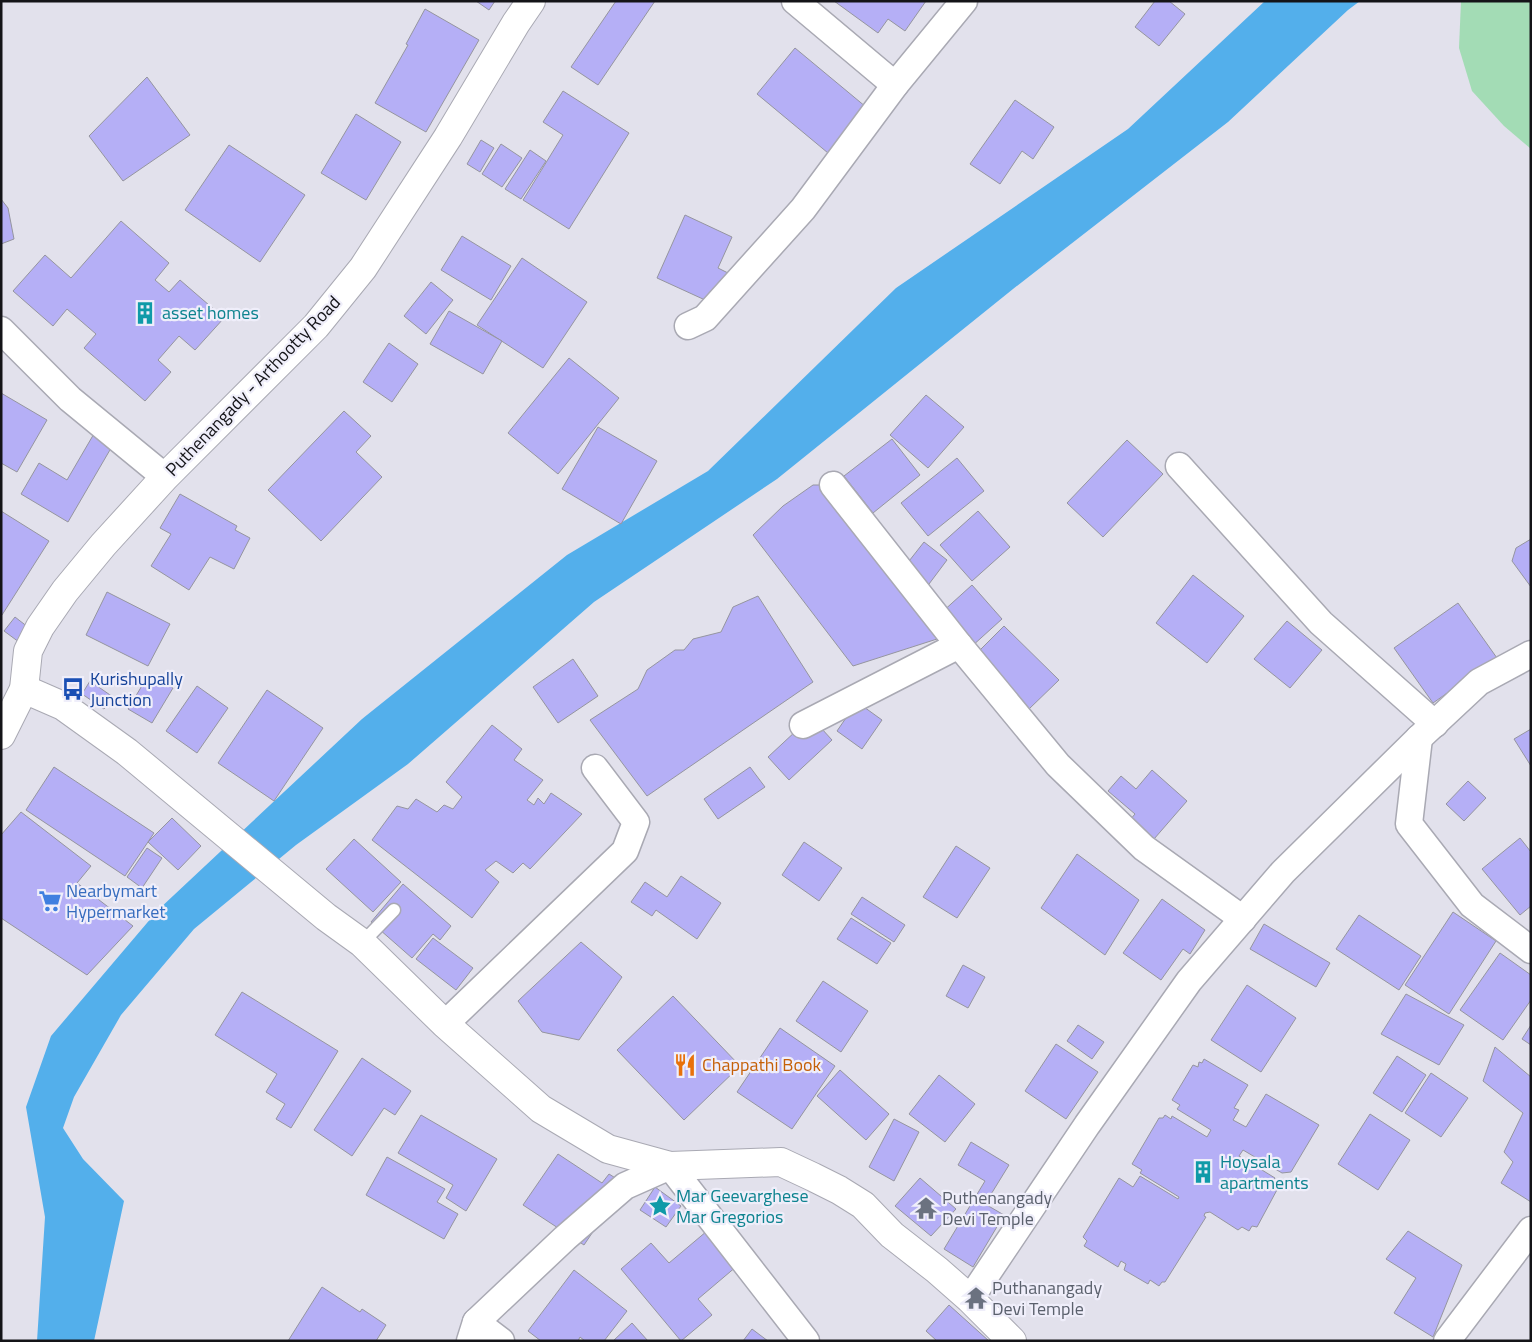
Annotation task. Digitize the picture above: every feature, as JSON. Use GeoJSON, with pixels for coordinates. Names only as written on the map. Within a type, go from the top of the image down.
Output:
{"type":"FeatureCollection","features":[{"type":"Feature","properties":{"kind":"main road","name":"Puthenangady - Arthootty Road"},"geometry":{"type":"LineString","coordinates":[[24,689],[28,652],[40,627],[65,591],[103,545],[165,477],[316,326],[363,268],[448,137],[516,24],[532,1]]}},
{"type":"Feature","properties":{"kind":"main road"},"geometry":{"type":"LineString","coordinates":[[1,735],[24,689],[63,706],[120,746],[326,917],[362,944],[445,1024],[541,1109],[608,1149],[670,1166],[781,1162],[839,1190],[863,1205],[892,1234],[970,1299],[1012,1341]]}},
{"type":"Feature","properties":{"kind":"street"},"geometry":{"type":"LineString","coordinates":[[795,1],[895,86]]}},
{"type":"Feature","properties":{"kind":"street"},"geometry":{"type":"LineString","coordinates":[[688,326],[705,318],[803,209],[895,86],[964,1]]}},
{"type":"Feature","properties":{"kind":"street"},"geometry":{"type":"LineString","coordinates":[[1,330],[70,399],[165,477]]}},
{"type":"Feature","properties":{"kind":"street"},"geometry":{"type":"LineString","coordinates":[[1179,466],[1321,623],[1427,731]]}},
{"type":"Feature","properties":{"kind":"street"},"geometry":{"type":"LineString","coordinates":[[833,485],[959,645],[1058,765],[1144,848],[1243,919]]}},
{"type":"Feature","properties":{"kind":"street"},"geometry":{"type":"LineString","coordinates":[[803,725],[959,645]]}},
{"type":"Feature","properties":{"kind":"street"},"geometry":{"type":"LineString","coordinates":[[970,1299],[1086,1125],[1184,989],[1243,919],[1284,872],[1479,682],[1531,654]]}},
{"type":"Feature","properties":{"kind":"street"},"geometry":{"type":"LineString","coordinates":[[1427,731],[1409,824],[1472,905],[1530,947]]}},
{"type":"Feature","properties":{"kind":"street"},"geometry":{"type":"LineString","coordinates":[[445,1024],[625,851],[636,822],[594,768]]}},
{"type":"Feature","properties":{"kind":"street"},"geometry":{"type":"LineString","coordinates":[[501,1341],[473,1331],[565,1238],[625,1186],[670,1166],[806,1341]]}},
{"type":"Feature","properties":{"kind":"street"},"geometry":{"type":"LineString","coordinates":[[1448,1341],[1531,1230]]}},
{"type":"Feature","properties":{"kind":"lane"},"geometry":{"type":"LineString","coordinates":[[362,944],[394,910]]}},
{"type":"Feature","properties":{"kind":"green space"},"geometry":{"type":"Polygon","coordinates":[[[1461,1],[1531,1],[1531,149],[1504,126],[1472,91],[1459,48],[1461,1]]]}},
{"type":"Feature","properties":{"kind":"water"},"geometry":{"type":"Polygon","coordinates":[[[1265,1],[1360,1],[1228,122],[1013,289],[777,479],[594,602],[408,764],[296,845],[194,929],[121,1015],[74,1097],[63,1128],[83,1159],[124,1201],[94,1341],[37,1341],[45,1217],[26,1107],[51,1036],[158,910],[362,719],[567,555],[708,471],[896,288],[1128,129],[1265,1]]]}},
{"type":"Feature","properties":{"kind":"building"},"geometry":{"type":"Polygon","coordinates":[[[476,1],[495,1],[489,10],[476,1]]]}},
{"type":"Feature","properties":{"kind":"building"},"geometry":{"type":"Polygon","coordinates":[[[616,1],[655,1],[598,85],[571,67],[616,1]]]}},
{"type":"Feature","properties":{"kind":"building"},"geometry":{"type":"Polygon","coordinates":[[[834,1],[926,1],[905,31],[888,19],[878,33],[834,1]]]}},
{"type":"Feature","properties":{"kind":"building"},"geometry":{"type":"Polygon","coordinates":[[[1155,1],[1169,1],[1185,14],[1159,46],[1135,27],[1155,1]]]}},
{"type":"Feature","properties":{"kind":"building"},"geometry":{"type":"Polygon","coordinates":[[[425,9],[479,40],[426,132],[375,103],[408,45],[406,44],[425,9]]]}},
{"type":"Feature","properties":{"kind":"building"},"geometry":{"type":"Polygon","coordinates":[[[795,48],[866,107],[828,153],[757,94],[795,48]]]}},
{"type":"Feature","properties":{"kind":"building"},"geometry":{"type":"Polygon","coordinates":[[[147,77],[190,135],[123,181],[89,136],[147,77]]]}},
{"type":"Feature","properties":{"kind":"building"},"geometry":{"type":"Polygon","coordinates":[[[563,91],[629,133],[569,229],[523,200],[563,135],[543,122],[563,91]]]}},
{"type":"Feature","properties":{"kind":"building"},"geometry":{"type":"Polygon","coordinates":[[[1015,100],[1054,127],[1033,159],[1022,151],[1000,184],[970,164],[1015,100]]]}},
{"type":"Feature","properties":{"kind":"building"},"geometry":{"type":"Polygon","coordinates":[[[356,114],[401,142],[366,200],[321,173],[356,114]]]}},
{"type":"Feature","properties":{"kind":"building"},"geometry":{"type":"Polygon","coordinates":[[[481,140],[494,148],[480,172],[467,164],[481,140]]]}},
{"type":"Feature","properties":{"kind":"building"},"geometry":{"type":"Polygon","coordinates":[[[501,144],[522,158],[502,187],[482,174],[501,144]]]}},
{"type":"Feature","properties":{"kind":"building"},"geometry":{"type":"Polygon","coordinates":[[[229,145],[305,195],[260,262],[185,210],[229,145]]]}},
{"type":"Feature","properties":{"kind":"building"},"geometry":{"type":"Polygon","coordinates":[[[530,150],[546,161],[521,199],[505,189],[530,150]]]}},
{"type":"Feature","properties":{"kind":"building"},"geometry":{"type":"Polygon","coordinates":[[[1,199],[8,208],[14,239],[1,244],[1,199]]]}},
{"type":"Feature","properties":{"kind":"building"},"geometry":{"type":"Polygon","coordinates":[[[685,215],[732,237],[718,268],[730,274],[716,305],[657,278],[685,215]]]}},
{"type":"Feature","properties":{"kind":"building","name":"asset homes"},"geometry":{"type":"Polygon","coordinates":[[[121,221],[169,263],[155,280],[169,292],[180,280],[224,318],[195,350],[179,336],[158,360],[171,372],[145,401],[84,348],[96,334],[67,309],[53,326],[13,291],[45,255],[71,278],[121,221]]]}},
{"type":"Feature","properties":{"kind":"building"},"geometry":{"type":"Polygon","coordinates":[[[462,236],[511,266],[491,300],[441,270],[462,236]]]}},
{"type":"Feature","properties":{"kind":"building"},"geometry":{"type":"Polygon","coordinates":[[[522,258],[587,302],[543,368],[477,325],[522,258]]]}},
{"type":"Feature","properties":{"kind":"building"},"geometry":{"type":"Polygon","coordinates":[[[431,282],[453,300],[426,334],[404,316],[431,282]]]}},
{"type":"Feature","properties":{"kind":"building"},"geometry":{"type":"Polygon","coordinates":[[[449,311],[502,341],[483,374],[430,344],[449,311]]]}},
{"type":"Feature","properties":{"kind":"building"},"geometry":{"type":"Polygon","coordinates":[[[389,343],[418,364],[392,402],[363,382],[389,343]]]}},
{"type":"Feature","properties":{"kind":"building"},"geometry":{"type":"Polygon","coordinates":[[[569,358],[619,398],[558,474],[508,433],[569,358]]]}},
{"type":"Feature","properties":{"kind":"building"},"geometry":{"type":"Polygon","coordinates":[[[1,393],[47,420],[17,472],[1,463],[1,393]]]}},
{"type":"Feature","properties":{"kind":"building"},"geometry":{"type":"Polygon","coordinates":[[[926,395],[964,427],[928,468],[890,435],[926,395]]]}},
{"type":"Feature","properties":{"kind":"building"},"geometry":{"type":"Polygon","coordinates":[[[344,411],[371,436],[356,452],[382,477],[321,541],[268,490],[344,411]]]}},
{"type":"Feature","properties":{"kind":"building"},"geometry":{"type":"Polygon","coordinates":[[[598,427],[657,461],[621,524],[562,489],[598,427]]]}},
{"type":"Feature","properties":{"kind":"building"},"geometry":{"type":"Polygon","coordinates":[[[95,432],[114,443],[68,522],[21,494],[39,463],[67,480],[95,432]]]}},
{"type":"Feature","properties":{"kind":"building"},"geometry":{"type":"Polygon","coordinates":[[[892,439],[920,475],[873,513],[844,476],[892,439]]]}},
{"type":"Feature","properties":{"kind":"building"},"geometry":{"type":"Polygon","coordinates":[[[1127,440],[1163,474],[1103,537],[1067,503],[1127,440]]]}},
{"type":"Feature","properties":{"kind":"building"},"geometry":{"type":"Polygon","coordinates":[[[957,458],[984,491],[928,536],[901,503],[957,458]]]}},
{"type":"Feature","properties":{"kind":"building"},"geometry":{"type":"Polygon","coordinates":[[[813,485],[833,485],[937,639],[853,666],[753,535],[783,506],[813,485]]]}},
{"type":"Feature","properties":{"kind":"building"},"geometry":{"type":"Polygon","coordinates":[[[180,494],[237,526],[235,530],[250,538],[234,569],[210,557],[189,590],[151,566],[171,534],[160,528],[180,494]]]}},
{"type":"Feature","properties":{"kind":"building"},"geometry":{"type":"Polygon","coordinates":[[[1,511],[49,541],[2,615],[1,615],[1,511]]]}},
{"type":"Feature","properties":{"kind":"building"},"geometry":{"type":"Polygon","coordinates":[[[978,511],[1010,547],[972,581],[940,545],[978,511]]]}},
{"type":"Feature","properties":{"kind":"building"},"geometry":{"type":"Polygon","coordinates":[[[1531,539],[1531,587],[1512,561],[1516,548],[1531,539]]]}},
{"type":"Feature","properties":{"kind":"building"},"geometry":{"type":"Polygon","coordinates":[[[924,542],[947,560],[926,588],[902,570],[924,542]]]}},
{"type":"Feature","properties":{"kind":"building"},"geometry":{"type":"Polygon","coordinates":[[[1193,575],[1244,616],[1207,663],[1156,623],[1193,575]]]}},
{"type":"Feature","properties":{"kind":"building"},"geometry":{"type":"Polygon","coordinates":[[[972,585],[1002,619],[971,647],[941,613],[972,585]]]}},
{"type":"Feature","properties":{"kind":"building"},"geometry":{"type":"Polygon","coordinates":[[[107,592],[170,624],[148,666],[86,635],[107,592]]]}},
{"type":"Feature","properties":{"kind":"building"},"geometry":{"type":"Polygon","coordinates":[[[758,596],[813,682],[647,796],[590,720],[638,689],[647,670],[675,650],[684,650],[693,639],[721,632],[733,607],[758,596]]]}},
{"type":"Feature","properties":{"kind":"building"},"geometry":{"type":"Polygon","coordinates":[[[1458,603],[1497,658],[1433,703],[1394,648],[1458,603]]]}},
{"type":"Feature","properties":{"kind":"building"},"geometry":{"type":"Polygon","coordinates":[[[15,617],[33,631],[23,645],[4,631],[15,617]]]}},
{"type":"Feature","properties":{"kind":"building"},"geometry":{"type":"Polygon","coordinates":[[[1287,621],[1322,650],[1290,688],[1254,659],[1287,621]]]}},
{"type":"Feature","properties":{"kind":"building"},"geometry":{"type":"Polygon","coordinates":[[[1004,626],[1059,680],[1029,709],[974,656],[1004,626]]]}},
{"type":"Feature","properties":{"kind":"building"},"geometry":{"type":"Polygon","coordinates":[[[573,659],[598,696],[558,723],[533,687],[573,659]]]}},
{"type":"Feature","properties":{"kind":"building"},"geometry":{"type":"Polygon","coordinates":[[[149,674],[173,688],[152,723],[128,709],[149,674]]]}},
{"type":"Feature","properties":{"kind":"building"},"geometry":{"type":"Polygon","coordinates":[[[90,681],[113,697],[104,709],[82,694],[90,681]]]}},
{"type":"Feature","properties":{"kind":"building"},"geometry":{"type":"Polygon","coordinates":[[[197,686],[228,708],[197,753],[166,731],[197,686]]]}},
{"type":"Feature","properties":{"kind":"building"},"geometry":{"type":"Polygon","coordinates":[[[267,690],[323,728],[274,801],[218,763],[267,690]]]}},
{"type":"Feature","properties":{"kind":"building"},"geometry":{"type":"Polygon","coordinates":[[[857,702],[882,720],[862,749],[837,731],[857,702]]]}},
{"type":"Feature","properties":{"kind":"building"},"geometry":{"type":"Polygon","coordinates":[[[811,717],[832,740],[789,780],[768,757],[811,717]]]}},
{"type":"Feature","properties":{"kind":"building"},"geometry":{"type":"Polygon","coordinates":[[[492,725],[522,749],[514,760],[543,780],[527,800],[534,805],[538,798],[544,804],[551,793],[582,814],[530,869],[523,863],[513,873],[496,861],[485,870],[499,882],[472,918],[372,840],[397,806],[408,809],[416,799],[437,812],[444,805],[453,809],[462,797],[446,782],[492,725]]]}},
{"type":"Feature","properties":{"kind":"building"},"geometry":{"type":"Polygon","coordinates":[[[1531,729],[1531,766],[1514,739],[1531,729]]]}},
{"type":"Feature","properties":{"kind":"building"},"geometry":{"type":"Polygon","coordinates":[[[54,767],[154,833],[125,876],[26,810],[54,767]]]}},
{"type":"Feature","properties":{"kind":"building"},"geometry":{"type":"Polygon","coordinates":[[[750,767],[765,787],[718,819],[704,799],[750,767]]]}},
{"type":"Feature","properties":{"kind":"building"},"geometry":{"type":"Polygon","coordinates":[[[1152,770],[1187,801],[1141,854],[1118,834],[1135,814],[1108,791],[1121,776],[1136,789],[1152,770]]]}},
{"type":"Feature","properties":{"kind":"building"},"geometry":{"type":"Polygon","coordinates":[[[1468,781],[1486,798],[1464,821],[1446,804],[1468,781]]]}},
{"type":"Feature","properties":{"kind":"building","name":"Nearbymart Hypermarket"},"geometry":{"type":"Polygon","coordinates":[[[21,812],[91,866],[77,883],[133,926],[87,975],[1,918],[1,835],[21,812]]]}},
{"type":"Feature","properties":{"kind":"building"},"geometry":{"type":"Polygon","coordinates":[[[172,818],[201,846],[178,870],[148,842],[172,818]]]}},
{"type":"Feature","properties":{"kind":"building"},"geometry":{"type":"Polygon","coordinates":[[[1520,838],[1531,852],[1531,906],[1520,915],[1482,869],[1520,838]]]}},
{"type":"Feature","properties":{"kind":"building"},"geometry":{"type":"Polygon","coordinates":[[[354,839],[401,882],[373,912],[326,869],[354,839]]]}},
{"type":"Feature","properties":{"kind":"building"},"geometry":{"type":"Polygon","coordinates":[[[804,842],[842,868],[819,901],[782,875],[804,842]]]}},
{"type":"Feature","properties":{"kind":"building"},"geometry":{"type":"Polygon","coordinates":[[[956,846],[990,868],[957,918],[923,897],[956,846]]]}},
{"type":"Feature","properties":{"kind":"building"},"geometry":{"type":"Polygon","coordinates":[[[147,848],[162,858],[142,888],[127,877],[147,848]]]}},
{"type":"Feature","properties":{"kind":"building"},"geometry":{"type":"Polygon","coordinates":[[[1077,854],[1139,900],[1105,955],[1041,908],[1077,854]]]}},
{"type":"Feature","properties":{"kind":"building"},"geometry":{"type":"Polygon","coordinates":[[[681,876],[721,903],[697,939],[656,910],[652,916],[631,902],[645,882],[667,897],[681,876]]]}},
{"type":"Feature","properties":{"kind":"building"},"geometry":{"type":"Polygon","coordinates":[[[403,884],[451,926],[440,940],[433,934],[412,958],[371,922],[403,884]]]}},
{"type":"Feature","properties":{"kind":"building"},"geometry":{"type":"Polygon","coordinates":[[[862,897],[905,925],[894,942],[851,914],[862,897]]]}},
{"type":"Feature","properties":{"kind":"building"},"geometry":{"type":"Polygon","coordinates":[[[1162,899],[1205,930],[1190,954],[1183,949],[1161,980],[1123,953],[1162,899]]]}},
{"type":"Feature","properties":{"kind":"building"},"geometry":{"type":"Polygon","coordinates":[[[1453,912],[1496,941],[1449,1014],[1405,985],[1453,912]]]}},
{"type":"Feature","properties":{"kind":"building"},"geometry":{"type":"Polygon","coordinates":[[[1359,915],[1421,956],[1399,990],[1336,949],[1359,915]]]}},
{"type":"Feature","properties":{"kind":"building"},"geometry":{"type":"Polygon","coordinates":[[[851,918],[891,943],[877,964],[837,939],[851,918]]]}},
{"type":"Feature","properties":{"kind":"building"},"geometry":{"type":"Polygon","coordinates":[[[1264,924],[1330,963],[1316,987],[1250,949],[1264,924]]]}},
{"type":"Feature","properties":{"kind":"building"},"geometry":{"type":"Polygon","coordinates":[[[433,938],[473,968],[456,990],[416,959],[433,938]]]}},
{"type":"Feature","properties":{"kind":"building"},"geometry":{"type":"Polygon","coordinates":[[[581,942],[622,977],[579,1040],[542,1032],[518,1001],[581,942]]]}},
{"type":"Feature","properties":{"kind":"building"},"geometry":{"type":"Polygon","coordinates":[[[1500,953],[1531,975],[1531,1000],[1503,1040],[1460,1010],[1500,953]]]}},
{"type":"Feature","properties":{"kind":"building"},"geometry":{"type":"Polygon","coordinates":[[[963,965],[985,977],[968,1008],[946,996],[963,965]]]}},
{"type":"Feature","properties":{"kind":"building"},"geometry":{"type":"Polygon","coordinates":[[[823,981],[868,1011],[841,1052],[796,1021],[823,981]]]}},
{"type":"Feature","properties":{"kind":"building"},"geometry":{"type":"Polygon","coordinates":[[[1247,985],[1296,1018],[1261,1072],[1211,1040],[1247,985]]]}},
{"type":"Feature","properties":{"kind":"building"},"geometry":{"type":"Polygon","coordinates":[[[242,992],[338,1051],[291,1128],[276,1119],[285,1104],[266,1092],[277,1074],[215,1035],[242,992]]]}},
{"type":"Feature","properties":{"kind":"building"},"geometry":{"type":"Polygon","coordinates":[[[1406,994],[1464,1025],[1439,1065],[1381,1034],[1406,994]]]}},
{"type":"Feature","properties":{"kind":"building"},"geometry":{"type":"Polygon","coordinates":[[[673,996],[740,1066],[684,1120],[617,1050],[673,996]]]}},
{"type":"Feature","properties":{"kind":"building"},"geometry":{"type":"Polygon","coordinates":[[[1078,1025],[1104,1042],[1092,1059],[1067,1041],[1078,1025]]]}},
{"type":"Feature","properties":{"kind":"building"},"geometry":{"type":"Polygon","coordinates":[[[1531,1025],[1531,1045],[1522,1039],[1531,1025]]]}},
{"type":"Feature","properties":{"kind":"building"},"geometry":{"type":"Polygon","coordinates":[[[780,1028],[835,1066],[792,1129],[737,1092],[780,1028]]]}},
{"type":"Feature","properties":{"kind":"building"},"geometry":{"type":"Polygon","coordinates":[[[1056,1044],[1098,1072],[1066,1119],[1025,1091],[1056,1044]]]}},
{"type":"Feature","properties":{"kind":"building"},"geometry":{"type":"Polygon","coordinates":[[[1495,1047],[1531,1077],[1531,1202],[1501,1183],[1513,1162],[1504,1152],[1523,1113],[1483,1081],[1495,1047]]]}},
{"type":"Feature","properties":{"kind":"building"},"geometry":{"type":"Polygon","coordinates":[[[1397,1056],[1426,1075],[1402,1112],[1373,1093],[1397,1056]]]}},
{"type":"Feature","properties":{"kind":"building"},"geometry":{"type":"Polygon","coordinates":[[[362,1058],[411,1091],[395,1115],[384,1108],[352,1156],[314,1130],[362,1058]]]}},
{"type":"Feature","properties":{"kind":"building","name":"Hoysala apartments"},"geometry":{"type":"Polygon","coordinates":[[[1204,1059],[1248,1085],[1234,1108],[1239,1110],[1233,1120],[1246,1127],[1266,1094],[1319,1125],[1291,1172],[1282,1173],[1243,1150],[1239,1156],[1275,1178],[1273,1181],[1278,1188],[1257,1227],[1252,1226],[1249,1231],[1242,1227],[1238,1230],[1210,1212],[1205,1213],[1204,1216],[1206,1217],[1165,1282],[1162,1282],[1159,1286],[1150,1280],[1148,1284],[1124,1270],[1126,1264],[1121,1261],[1118,1267],[1084,1246],[1087,1241],[1083,1237],[1119,1178],[1133,1187],[1140,1176],[1178,1199],[1179,1197],[1140,1173],[1142,1170],[1132,1164],[1159,1118],[1163,1118],[1165,1115],[1171,1119],[1172,1116],[1207,1137],[1211,1130],[1177,1109],[1180,1105],[1172,1100],[1193,1065],[1198,1067],[1199,1062],[1202,1063],[1204,1059]]]}},
{"type":"Feature","properties":{"kind":"building"},"geometry":{"type":"Polygon","coordinates":[[[840,1070],[889,1114],[866,1140],[817,1096],[840,1070]]]}},
{"type":"Feature","properties":{"kind":"building"},"geometry":{"type":"Polygon","coordinates":[[[1431,1073],[1468,1098],[1441,1137],[1405,1113],[1431,1073]]]}},
{"type":"Feature","properties":{"kind":"building"},"geometry":{"type":"Polygon","coordinates":[[[939,1075],[975,1104],[945,1142],[909,1114],[939,1075]]]}},
{"type":"Feature","properties":{"kind":"building"},"geometry":{"type":"Polygon","coordinates":[[[1370,1114],[1410,1140],[1378,1190],[1338,1164],[1370,1114]]]}},
{"type":"Feature","properties":{"kind":"building"},"geometry":{"type":"Polygon","coordinates":[[[421,1115],[497,1159],[466,1211],[446,1198],[453,1185],[398,1153],[421,1115]]]}},
{"type":"Feature","properties":{"kind":"building"},"geometry":{"type":"Polygon","coordinates":[[[894,1119],[919,1132],[894,1181],[869,1167],[894,1119]]]}},
{"type":"Feature","properties":{"kind":"building"},"geometry":{"type":"Polygon","coordinates":[[[971,1142],[1009,1165],[985,1204],[1004,1215],[973,1267],[944,1249],[985,1181],[958,1165],[971,1142]]]}},
{"type":"Feature","properties":{"kind":"building"},"geometry":{"type":"Polygon","coordinates":[[[558,1154],[602,1183],[609,1174],[625,1184],[584,1245],[523,1205],[558,1154]]]}},
{"type":"Feature","properties":{"kind":"building"},"geometry":{"type":"Polygon","coordinates":[[[387,1157],[445,1189],[437,1202],[458,1214],[444,1239],[366,1195],[387,1157]]]}},
{"type":"Feature","properties":{"kind":"building","name":"Puthenangady Devi Temple"},"geometry":{"type":"Polygon","coordinates":[[[920,1178],[956,1209],[931,1236],[895,1206],[920,1178]]]}},
{"type":"Feature","properties":{"kind":"building"},"geometry":{"type":"Polygon","coordinates":[[[655,1187],[681,1206],[666,1227],[640,1210],[655,1187]]]}},
{"type":"Feature","properties":{"kind":"building"},"geometry":{"type":"Polygon","coordinates":[[[707,1231],[737,1266],[698,1299],[712,1315],[681,1341],[621,1269],[651,1243],[669,1263],[707,1231]]]}},
{"type":"Feature","properties":{"kind":"building"},"geometry":{"type":"Polygon","coordinates":[[[1408,1231],[1462,1265],[1433,1337],[1394,1313],[1416,1278],[1386,1259],[1408,1231]]]}},
{"type":"Feature","properties":{"kind":"building"},"geometry":{"type":"Polygon","coordinates":[[[574,1270],[627,1311],[604,1341],[585,1341],[580,1337],[578,1341],[541,1341],[528,1331],[574,1270]]]}},
{"type":"Feature","properties":{"kind":"building"},"geometry":{"type":"Polygon","coordinates":[[[322,1287],[360,1312],[362,1309],[386,1325],[376,1341],[288,1341],[322,1287]]]}},
{"type":"Feature","properties":{"kind":"building"},"geometry":{"type":"Polygon","coordinates":[[[949,1305],[989,1341],[937,1341],[926,1331],[949,1305]]]}},
{"type":"Feature","properties":{"kind":"building"},"geometry":{"type":"Polygon","coordinates":[[[632,1323],[648,1341],[613,1341],[632,1323]]]}},
{"type":"Feature","properties":{"kind":"building"},"geometry":{"type":"Polygon","coordinates":[[[752,1329],[768,1341],[743,1341],[752,1329]]]}},
{"type":"Feature","properties":{"kind":"place","name":"asset homes"},"geometry":{"type":"Point","coordinates":[145,313]}},
{"type":"Feature","properties":{"kind":"place","name":"Kurishupally Junction"},"geometry":{"type":"Point","coordinates":[73,689]}},
{"type":"Feature","properties":{"kind":"place","name":"Nearbymart Hypermarket"},"geometry":{"type":"Point","coordinates":[50,901]}},
{"type":"Feature","properties":{"kind":"place","name":"Chappathi Book"},"geometry":{"type":"Point","coordinates":[685,1065]}},
{"type":"Feature","properties":{"kind":"place","name":"Hoysala apartments"},"geometry":{"type":"Point","coordinates":[1203,1172]}},
{"type":"Feature","properties":{"kind":"place","name":"Mar Geevarghese Mar Gregorios"},"geometry":{"type":"Point","coordinates":[660,1206]}},
{"type":"Feature","properties":{"kind":"place","name":"Puthenangady Devi Temple"},"geometry":{"type":"Point","coordinates":[926,1208]}},
{"type":"Feature","properties":{"kind":"place","name":"Puthanangady Devi Temple"},"geometry":{"type":"Point","coordinates":[976,1298]}}]}
